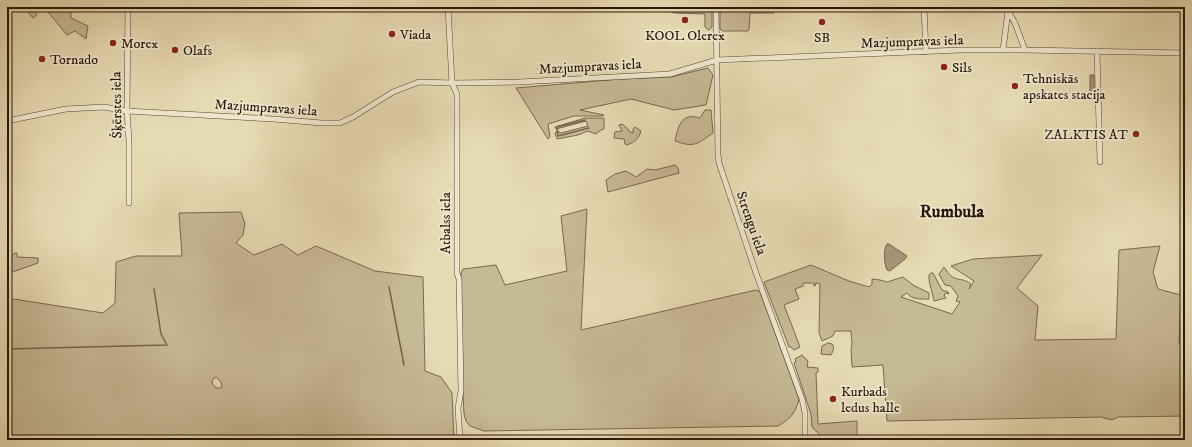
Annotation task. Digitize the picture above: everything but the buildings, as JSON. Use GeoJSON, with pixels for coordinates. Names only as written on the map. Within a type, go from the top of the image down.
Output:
{"type":"FeatureCollection","features":[{"type":"Feature","properties":{"kind":"street","name":"Šķērstes iela"},"geometry":{"type":"LineString","coordinates":[[128,7],[127,111],[130,203]]}},
{"type":"Feature","properties":{"kind":"street","name":"Atbalss iela"},"geometry":{"type":"LineString","coordinates":[[448,7],[452,83],[457,94],[457,273],[459,280],[461,391],[458,408],[460,440]]}},
{"type":"Feature","properties":{"kind":"street","name":"Strengu iela"},"geometry":{"type":"LineString","coordinates":[[716,7],[719,163],[756,273],[802,399],[805,414],[805,440]]}},
{"type":"Feature","properties":{"kind":"street"},"geometry":{"type":"LineString","coordinates":[[924,7],[926,52]]}},
{"type":"Feature","properties":{"kind":"street"},"geometry":{"type":"LineString","coordinates":[[1004,50],[1008,9]]}},
{"type":"Feature","properties":{"kind":"street"},"geometry":{"type":"LineString","coordinates":[[1008,9],[1025,50]]}},
{"type":"Feature","properties":{"kind":"street","name":"Mazjumpravas iela"},"geometry":{"type":"LineString","coordinates":[[7,121],[66,109],[104,107],[127,111],[340,123],[353,117],[393,92],[420,82],[519,82],[670,74],[717,60],[926,52],[1025,50],[1185,53]]}},
{"type":"Feature","properties":{"kind":"street"},"geometry":{"type":"LineString","coordinates":[[1097,51],[1100,162]]}},
{"type":"Feature","properties":{"kind":"shaded area"},"geometry":{"type":"Polygon","coordinates":[[[24,7],[32,7],[37,15],[33,18],[24,7]]]}},
{"type":"Feature","properties":{"kind":"shaded area"},"geometry":{"type":"Polygon","coordinates":[[[44,7],[75,7],[71,9],[71,18],[88,26],[86,39],[75,31],[67,35],[44,7]]]}},
{"type":"Feature","properties":{"kind":"shaded area"},"geometry":{"type":"Polygon","coordinates":[[[666,7],[712,7],[712,27],[709,30],[705,27],[705,14],[675,13],[671,12],[666,7]]]}},
{"type":"Feature","properties":{"kind":"shaded area"},"geometry":{"type":"Polygon","coordinates":[[[720,7],[865,7],[865,9],[774,8],[774,13],[750,13],[748,31],[723,31],[720,29],[720,7]]]}},
{"type":"Feature","properties":{"kind":"shaded area"},"geometry":{"type":"Polygon","coordinates":[[[708,68],[713,75],[706,105],[674,110],[631,99],[580,110],[604,115],[602,116],[574,116],[548,124],[550,137],[548,139],[516,88],[621,79],[671,77],[708,68]]]}},
{"type":"Feature","properties":{"kind":"shaded area"},"geometry":{"type":"Polygon","coordinates":[[[1090,75],[1094,75],[1094,97],[1090,97],[1090,75]]]}},
{"type":"Feature","properties":{"kind":"shaded area"},"geometry":{"type":"Polygon","coordinates":[[[705,110],[711,110],[713,133],[696,144],[687,144],[675,141],[679,126],[682,122],[688,117],[700,118],[705,110]]]}},
{"type":"Feature","properties":{"kind":"shaded area"},"geometry":{"type":"Polygon","coordinates":[[[585,118],[604,118],[604,129],[596,134],[588,131],[578,135],[557,139],[555,133],[557,131],[561,133],[588,126],[586,121],[556,129],[555,127],[585,118]]]}},
{"type":"Feature","properties":{"kind":"shaded area"},"geometry":{"type":"Polygon","coordinates":[[[622,124],[630,132],[633,133],[633,129],[635,127],[641,131],[636,140],[627,145],[625,144],[624,139],[614,138],[615,132],[622,131],[619,125],[622,124]]]}},
{"type":"Feature","properties":{"kind":"shaded area"},"geometry":{"type":"Polygon","coordinates":[[[675,165],[678,168],[679,173],[608,192],[606,180],[615,174],[626,171],[636,177],[647,169],[655,170],[675,165]]]}},
{"type":"Feature","properties":{"kind":"shaded area"},"geometry":{"type":"Polygon","coordinates":[[[587,209],[581,330],[756,290],[760,292],[799,399],[794,412],[786,421],[778,426],[484,431],[470,426],[466,421],[464,414],[463,393],[461,273],[463,269],[496,265],[505,285],[567,271],[561,216],[587,209]]]}},
{"type":"Feature","properties":{"kind":"shaded area"},"geometry":{"type":"Polygon","coordinates":[[[241,212],[245,224],[243,235],[236,243],[254,255],[282,244],[298,255],[316,246],[375,271],[423,277],[425,371],[441,377],[452,393],[454,440],[7,440],[7,298],[103,313],[115,303],[116,262],[136,256],[182,256],[179,213],[241,212]],[[216,377],[213,379],[212,383],[216,388],[221,388],[221,382],[216,377]]]}},
{"type":"Feature","properties":{"kind":"shaded area"},"geometry":{"type":"Polygon","coordinates":[[[887,244],[907,256],[890,271],[887,270],[886,267],[884,253],[887,244]]]}},
{"type":"Feature","properties":{"kind":"shaded area"},"geometry":{"type":"Polygon","coordinates":[[[1160,246],[1153,272],[1158,289],[1181,295],[1179,343],[1185,343],[1185,416],[1118,417],[1112,420],[1103,417],[887,421],[883,365],[852,367],[851,331],[835,331],[833,336],[822,341],[819,333],[820,284],[816,283],[814,286],[814,283],[803,283],[803,286],[795,289],[799,299],[784,305],[800,347],[794,350],[789,347],[764,282],[811,265],[849,281],[869,287],[872,284],[872,279],[887,282],[903,277],[913,285],[929,293],[929,299],[914,298],[907,293],[901,297],[952,314],[960,302],[956,301],[958,296],[951,286],[945,285],[939,274],[944,267],[954,278],[967,281],[971,284],[969,289],[974,281],[951,266],[973,259],[1042,255],[1017,288],[1038,306],[1035,340],[1116,339],[1119,250],[1160,246]]]}},
{"type":"Feature","properties":{"kind":"shaded area"},"geometry":{"type":"Polygon","coordinates":[[[17,253],[17,257],[38,258],[38,263],[7,274],[9,259],[17,253]]]}},
{"type":"Feature","properties":{"kind":"shaded area"},"geometry":{"type":"Polygon","coordinates":[[[933,273],[942,290],[948,292],[949,294],[946,293],[944,295],[946,298],[934,301],[929,280],[929,275],[933,273]]]}},
{"type":"Feature","properties":{"kind":"shaded area"},"geometry":{"type":"Polygon","coordinates":[[[828,343],[832,344],[833,346],[831,355],[821,354],[822,346],[828,343]]]}},
{"type":"Feature","properties":{"kind":"shaded area"},"geometry":{"type":"Polygon","coordinates":[[[802,355],[808,361],[807,367],[818,368],[818,372],[816,373],[818,424],[857,421],[857,437],[823,438],[812,427],[811,414],[794,363],[796,362],[795,359],[802,355]]]}},
{"type":"Feature","properties":{"kind":"waterway"},"geometry":{"type":"LineString","coordinates":[[585,120],[557,127],[558,136],[589,128]]}},
{"type":"Feature","properties":{"kind":"waterway"},"geometry":{"type":"LineString","coordinates":[[389,287],[404,365]]}},
{"type":"Feature","properties":{"kind":"waterway"},"geometry":{"type":"LineString","coordinates":[[7,349],[167,345],[161,334],[154,289]]}},
{"type":"Feature","properties":{"kind":"place","name":"KOOL Olerex"},"geometry":{"type":"Point","coordinates":[685,20]}},
{"type":"Feature","properties":{"kind":"place","name":"SB"},"geometry":{"type":"Point","coordinates":[822,22]}},
{"type":"Feature","properties":{"kind":"place","name":"Viada"},"geometry":{"type":"Point","coordinates":[392,34]}},
{"type":"Feature","properties":{"kind":"place","name":"Morex"},"geometry":{"type":"Point","coordinates":[113,43]}},
{"type":"Feature","properties":{"kind":"place","name":"Olafs"},"geometry":{"type":"Point","coordinates":[175,50]}},
{"type":"Feature","properties":{"kind":"place","name":"Tornado"},"geometry":{"type":"Point","coordinates":[42,59]}},
{"type":"Feature","properties":{"kind":"place","name":"Sils"},"geometry":{"type":"Point","coordinates":[944,67]}},
{"type":"Feature","properties":{"kind":"place","name":"Tehniskās apskates stacija"},"geometry":{"type":"Point","coordinates":[1015,86]}},
{"type":"Feature","properties":{"kind":"place","name":"ZALKTIS AT"},"geometry":{"type":"Point","coordinates":[1136,134]}},
{"type":"Feature","properties":{"kind":"place","name":"Kurbads ledus halle"},"geometry":{"type":"Point","coordinates":[833,399]}},
{"type":"Feature","properties":{"kind":"district","name":"Rumbula"},"geometry":{"type":"Point","coordinates":[952,211]}}]}
